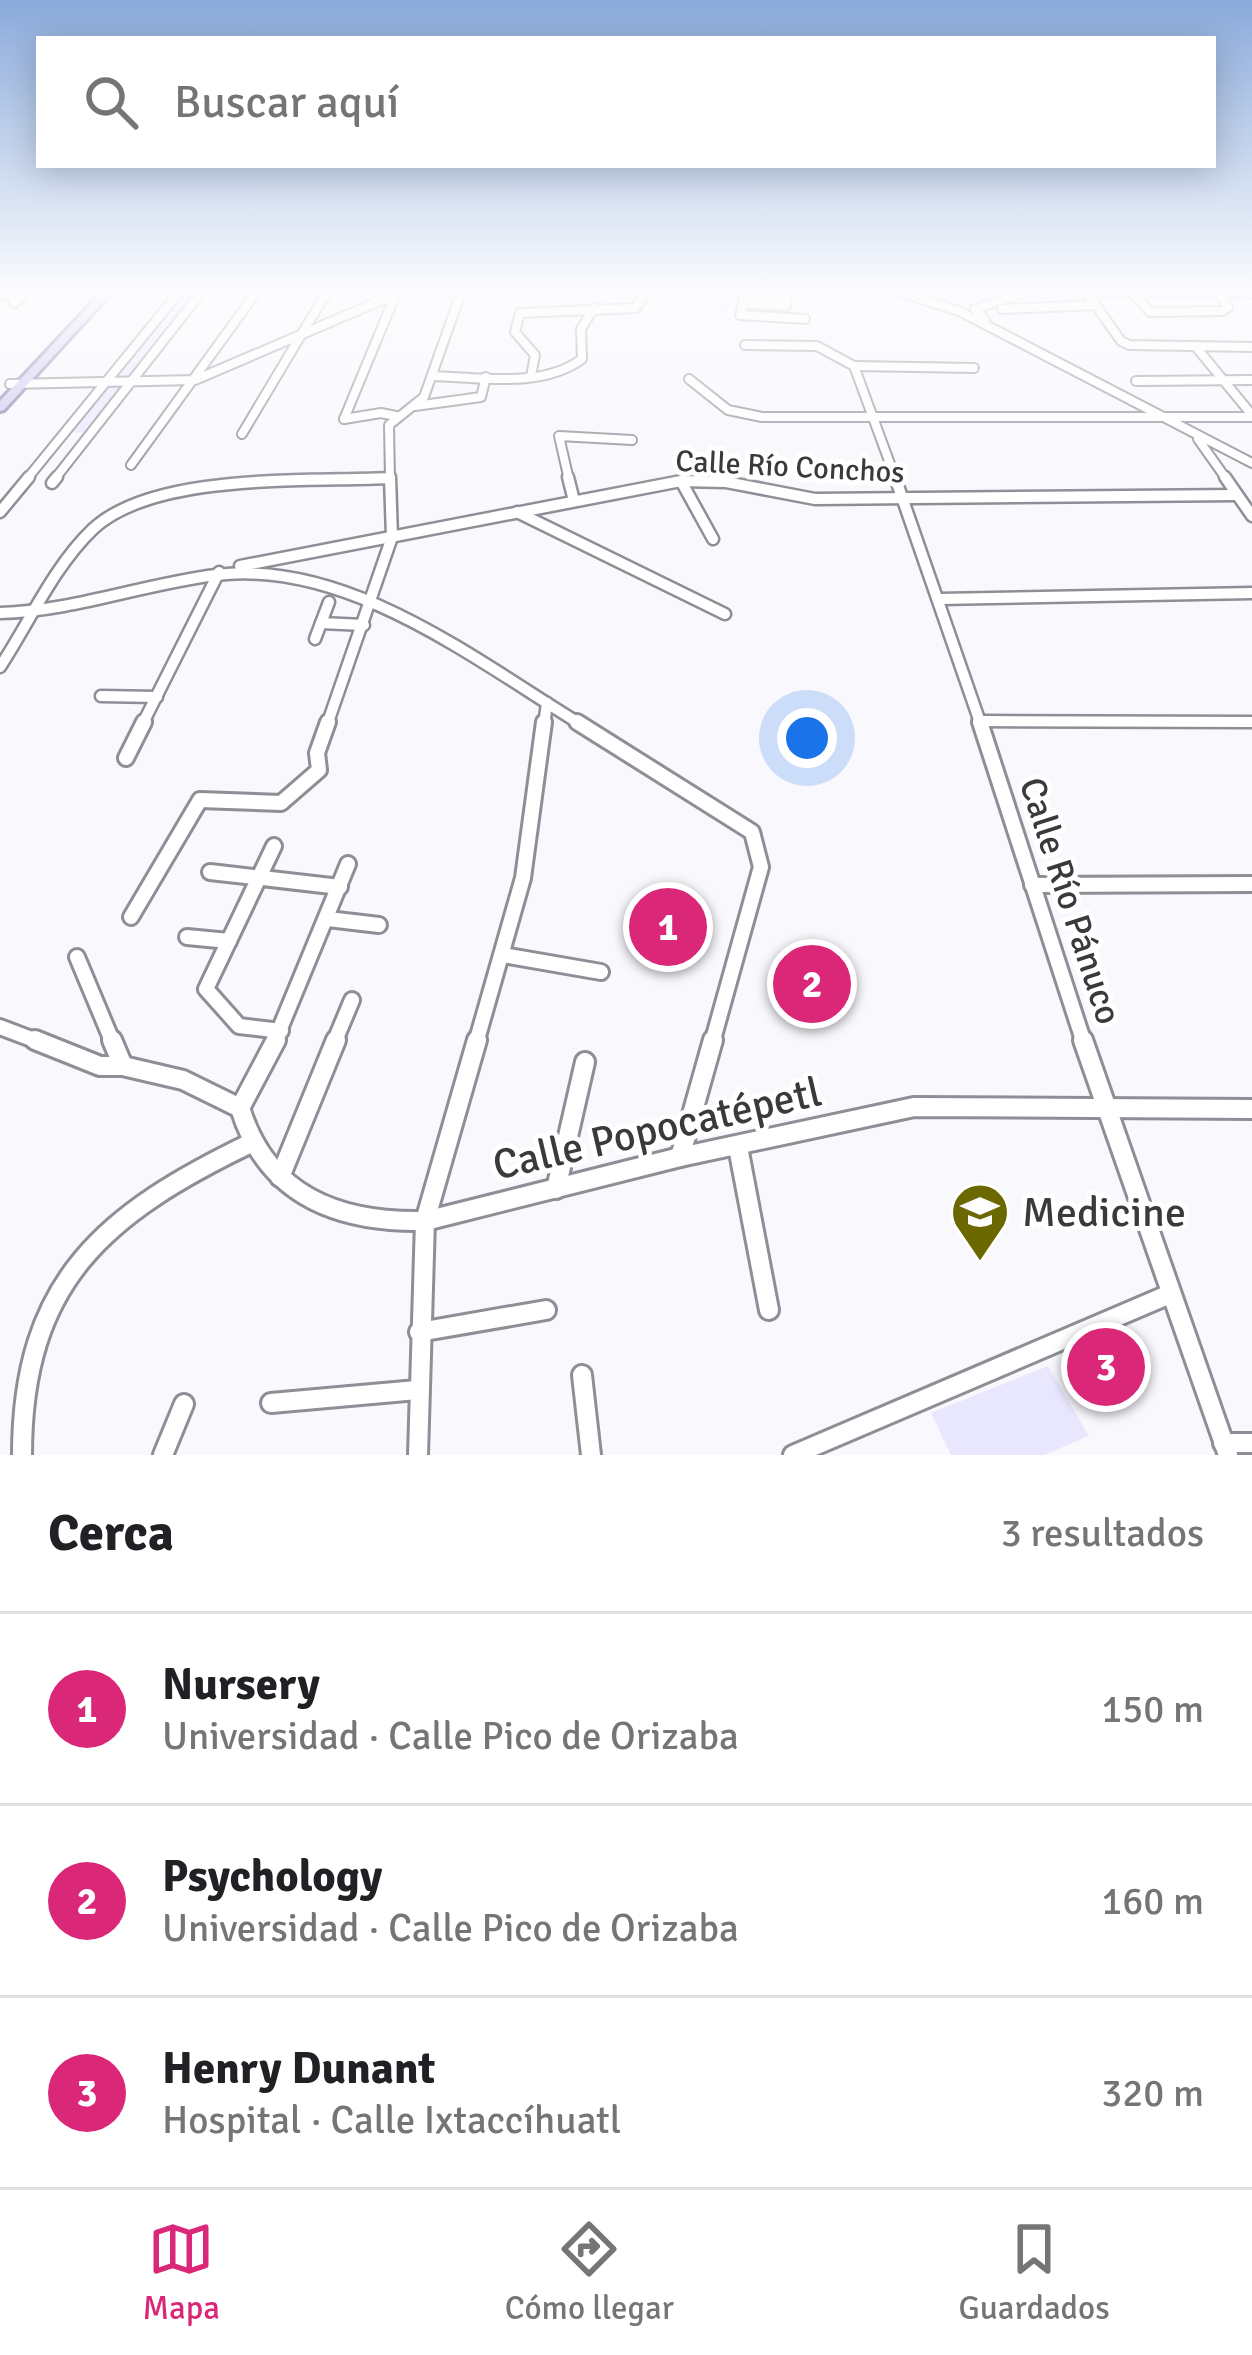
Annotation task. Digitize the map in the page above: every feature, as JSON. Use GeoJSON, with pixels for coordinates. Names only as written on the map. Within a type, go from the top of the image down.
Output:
{"type":"FeatureCollection","features":[{"type":"Feature","properties":{"kind":"main road"},"geometry":{"type":"LineString","coordinates":[[0,408],[10,388],[37,358]]}},
{"type":"Feature","properties":{"kind":"main road"},"geometry":{"type":"LineString","coordinates":[[10,388],[41,358]]}},
{"type":"Feature","properties":{"kind":"street"},"geometry":{"type":"LineString","coordinates":[[0,512],[125,358]]}},
{"type":"Feature","properties":{"kind":"street"},"geometry":{"type":"LineString","coordinates":[[52,483],[149,358]]}},
{"type":"Feature","properties":{"kind":"street"},"geometry":{"type":"LineString","coordinates":[[131,465],[211,358]]}},
{"type":"Feature","properties":{"kind":"street"},"geometry":{"type":"LineString","coordinates":[[10,388],[195,380],[248,358]]}},
{"type":"Feature","properties":{"kind":"street"},"geometry":{"type":"LineString","coordinates":[[242,434],[288,358]]}},
{"type":"Feature","properties":{"kind":"street"},"geometry":{"type":"LineString","coordinates":[[369,358],[344,419],[381,413],[396,416]]}},
{"type":"Feature","properties":{"kind":"street"},"geometry":{"type":"LineString","coordinates":[[131,917],[200,800],[280,802],[319,770],[316,753],[392,537],[389,425],[424,398],[438,358]]}},
{"type":"Feature","properties":{"kind":"street"},"geometry":{"type":"LineString","coordinates":[[535,358],[537,376],[550,387]]}},
{"type":"Feature","properties":{"kind":"street"},"geometry":{"type":"LineString","coordinates":[[432,376],[537,376],[574,369],[582,358]]}},
{"type":"Feature","properties":{"kind":"street"},"geometry":{"type":"LineString","coordinates":[[846,358],[854,366],[974,368]]}},
{"type":"Feature","properties":{"kind":"street"},"geometry":{"type":"LineString","coordinates":[[1052,358],[1252,459]]}},
{"type":"Feature","properties":{"kind":"street"},"geometry":{"type":"LineString","coordinates":[[1060,358],[1195,434],[1252,459]]}},
{"type":"Feature","properties":{"kind":"street"},"geometry":{"type":"LineString","coordinates":[[1205,358],[1252,416]]}},
{"type":"Feature","properties":{"kind":"street","name":"Calle Río Pánuco"},"geometry":{"type":"LineString","coordinates":[[854,366],[940,598],[1106,1110],[1225,1449]]}},
{"type":"Feature","properties":{"kind":"street"},"geometry":{"type":"LineString","coordinates":[[415,406],[481,397],[486,376]]}},
{"type":"Feature","properties":{"kind":"street"},"geometry":{"type":"LineString","coordinates":[[689,379],[715,402],[744,415],[1252,416]]}},
{"type":"Feature","properties":{"kind":"street"},"geometry":{"type":"LineString","coordinates":[[1136,381],[1252,380]]}},
{"type":"Feature","properties":{"kind":"street"},"geometry":{"type":"LineString","coordinates":[[1187,423],[1252,516]]}},
{"type":"Feature","properties":{"kind":"street"},"geometry":{"type":"LineString","coordinates":[[574,501],[559,436],[632,440]]}},
{"type":"Feature","properties":{"kind":"street"},"geometry":{"type":"LineString","coordinates":[[0,668],[93,528],[132,503],[185,492],[389,478]]}},
{"type":"Feature","properties":{"kind":"street"},"geometry":{"type":"LineString","coordinates":[[681,481],[713,539]]}},
{"type":"Feature","properties":{"kind":"street","name":"Calle Río Conchos"},"geometry":{"type":"LineString","coordinates":[[215,573],[681,481],[726,482],[815,499],[1237,495]]}},
{"type":"Feature","properties":{"kind":"street"},"geometry":{"type":"LineString","coordinates":[[517,512],[725,614]]}},
{"type":"Feature","properties":{"kind":"street"},"geometry":{"type":"LineString","coordinates":[[282,574],[280,563],[286,557]]}},
{"type":"Feature","properties":{"kind":"street"},"geometry":{"type":"LineString","coordinates":[[126,758],[215,573]]}},
{"type":"Feature","properties":{"kind":"street"},"geometry":{"type":"LineString","coordinates":[[0,613],[38,612],[215,573],[282,574],[332,584],[372,601],[547,703],[752,832],[761,867],[680,1157]]}},
{"type":"Feature","properties":{"kind":"street"},"geometry":{"type":"LineString","coordinates":[[940,598],[1252,593]]}},
{"type":"Feature","properties":{"kind":"street"},"geometry":{"type":"LineString","coordinates":[[315,639],[329,602]]}},
{"type":"Feature","properties":{"kind":"street"},"geometry":{"type":"LineString","coordinates":[[321,623],[364,625]]}},
{"type":"Feature","properties":{"kind":"street"},"geometry":{"type":"LineString","coordinates":[[101,695],[157,697]]}},
{"type":"Feature","properties":{"kind":"street"},"geometry":{"type":"LineString","coordinates":[[418,1455],[425,1220],[523,878],[547,703]]}},
{"type":"Feature","properties":{"kind":"street"},"geometry":{"type":"LineString","coordinates":[[981,721],[1252,722]]}},
{"type":"Feature","properties":{"kind":"street"},"geometry":{"type":"LineString","coordinates":[[274,846],[206,988],[239,1026],[280,1031]]}},
{"type":"Feature","properties":{"kind":"street"},"geometry":{"type":"LineString","coordinates":[[22,1455],[31,1374],[45,1321],[67,1272],[96,1235],[138,1201],[251,1143],[240,1108],[280,1031],[348,864]]}},
{"type":"Feature","properties":{"kind":"street"},"geometry":{"type":"LineString","coordinates":[[210,872],[340,887]]}},
{"type":"Feature","properties":{"kind":"street"},"geometry":{"type":"LineString","coordinates":[[1032,885],[1252,884]]}},
{"type":"Feature","properties":{"kind":"street"},"geometry":{"type":"LineString","coordinates":[[328,919],[379,925]]}},
{"type":"Feature","properties":{"kind":"street"},"geometry":{"type":"LineString","coordinates":[[187,937],[229,940]]}},
{"type":"Feature","properties":{"kind":"street"},"geometry":{"type":"LineString","coordinates":[[503,955],[601,972]]}},
{"type":"Feature","properties":{"kind":"street"},"geometry":{"type":"LineString","coordinates":[[76,957],[123,1066]]}},
{"type":"Feature","properties":{"kind":"street"},"geometry":{"type":"LineString","coordinates":[[280,1178],[352,1000]]}},
{"type":"Feature","properties":{"kind":"street"},"geometry":{"type":"LineString","coordinates":[[0,1027],[100,1066],[123,1066],[183,1080],[240,1108]]}},
{"type":"Feature","properties":{"kind":"street"},"geometry":{"type":"LineString","coordinates":[[556,1190],[585,1061]]}},
{"type":"Feature","properties":{"kind":"street","name":"Calle Popocatépetl"},"geometry":{"type":"LineString","coordinates":[[251,1143],[280,1178],[304,1197],[353,1217],[395,1223],[425,1220],[680,1157],[914,1107],[1252,1109]]}},
{"type":"Feature","properties":{"kind":"street"},"geometry":{"type":"LineString","coordinates":[[737,1148],[769,1310]]}},
{"type":"Feature","properties":{"kind":"street"},"geometry":{"type":"LineString","coordinates":[[793,1455],[1170,1294]]}},
{"type":"Feature","properties":{"kind":"street"},"geometry":{"type":"LineString","coordinates":[[419,1332],[546,1310]]}},
{"type":"Feature","properties":{"kind":"street"},"geometry":{"type":"LineString","coordinates":[[583,1375],[591,1455]]}},
{"type":"Feature","properties":{"kind":"street"},"geometry":{"type":"LineString","coordinates":[[271,1403],[417,1390]]}},
{"type":"Feature","properties":{"kind":"street"},"geometry":{"type":"LineString","coordinates":[[163,1455],[184,1404]]}},
{"type":"Feature","properties":{"kind":"street"},"geometry":{"type":"LineString","coordinates":[[1225,1449],[1252,1443]]}},
{"type":"Feature","properties":{"kind":"shaded area"},"geometry":{"type":"Polygon","coordinates":[[[126,358],[150,358],[91,433],[65,432],[126,358]]]}},
{"type":"Feature","properties":{"kind":"shaded area"},"geometry":{"type":"Polygon","coordinates":[[[1048,1366],[1089,1436],[1044,1455],[951,1455],[931,1413],[1048,1366]]]}},
{"type":"Feature","properties":{"kind":"place","name":"Nursery"},"geometry":{"type":"Point","coordinates":[668,927]}},
{"type":"Feature","properties":{"kind":"place","name":"Psychology"},"geometry":{"type":"Point","coordinates":[812,984]}},
{"type":"Feature","properties":{"kind":"place","name":"Medicine"},"geometry":{"type":"Point","coordinates":[980,1263]}},
{"type":"Feature","properties":{"kind":"place","name":"Henry Dunant"},"geometry":{"type":"Point","coordinates":[1106,1367]}}]}
